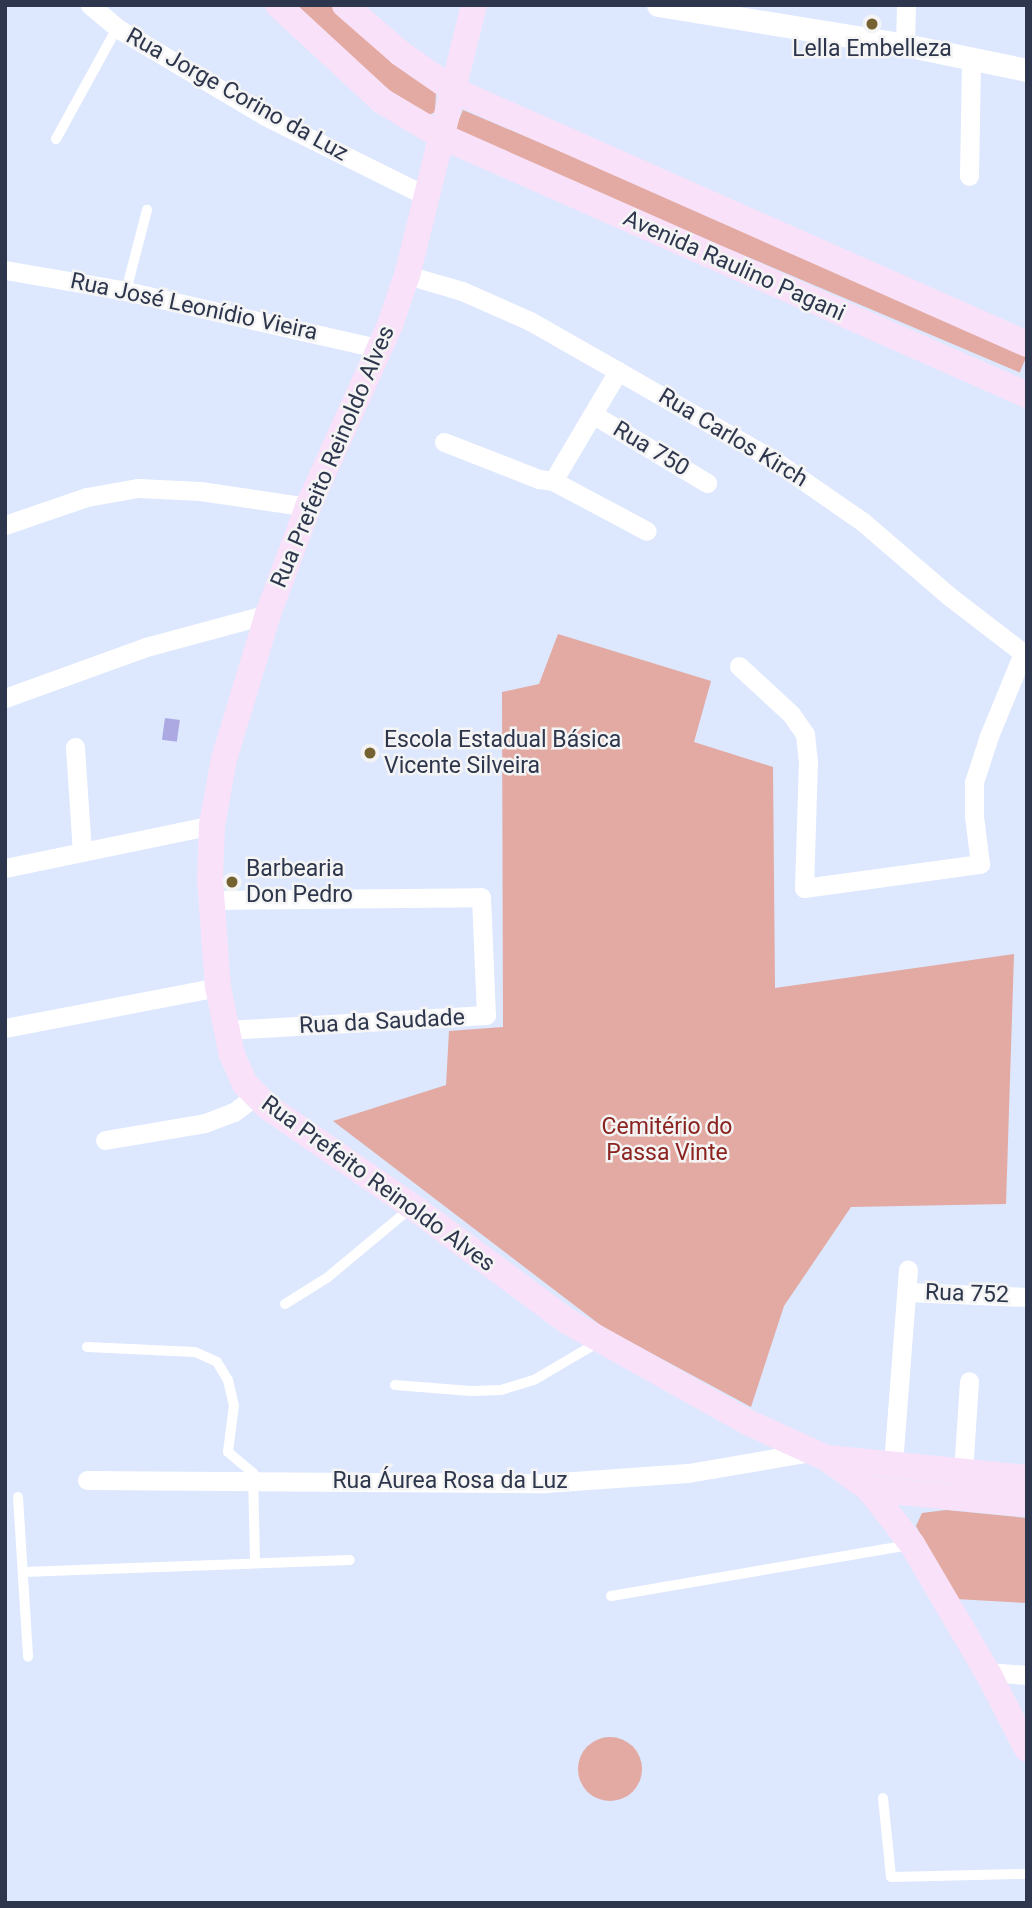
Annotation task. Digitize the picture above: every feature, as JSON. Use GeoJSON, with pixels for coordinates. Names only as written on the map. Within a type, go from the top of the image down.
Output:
{"type":"FeatureCollection","features":[{"type":"Feature","properties":{"kind":"main road","name":"Avenida Raulino Pagani"},"geometry":{"type":"LineString","coordinates":[[278,5],[382,101],[441,136],[1027,395]]}},
{"type":"Feature","properties":{"kind":"main road","name":"Avenida Raulino Pagani"},"geometry":{"type":"LineString","coordinates":[[345,5],[400,54],[453,90],[1027,344]]}},
{"type":"Feature","properties":{"kind":"main road","name":"Rua Prefeito Reinoldo Alves"},"geometry":{"type":"LineString","coordinates":[[474,5],[407,275],[382,349],[308,507],[268,614],[224,760],[212,825],[211,901],[218,987],[226,1030],[238,1070],[255,1096],[289,1123],[413,1207],[558,1314],[749,1423],[819,1455],[869,1489]]}},
{"type":"Feature","properties":{"kind":"main road"},"geometry":{"type":"LineString","coordinates":[[819,1455],[1027,1478]]}},
{"type":"Feature","properties":{"kind":"main road"},"geometry":{"type":"LineString","coordinates":[[869,1489],[901,1465]]}},
{"type":"Feature","properties":{"kind":"main road"},"geometry":{"type":"LineString","coordinates":[[869,1489],[1027,1504]]}},
{"type":"Feature","properties":{"kind":"main road"},"geometry":{"type":"LineString","coordinates":[[869,1489],[912,1544],[987,1672],[1027,1749]]}},
{"type":"Feature","properties":{"kind":"street","name":"Rua Jorge Corino da Luz"},"geometry":{"type":"LineString","coordinates":[[90,5],[117,27],[265,116],[426,196]]}},
{"type":"Feature","properties":{"kind":"street"},"geometry":{"type":"LineString","coordinates":[[658,5],[760,13],[1027,70]]}},
{"type":"Feature","properties":{"kind":"street"},"geometry":{"type":"LineString","coordinates":[[905,45],[906,5]]}},
{"type":"Feature","properties":{"kind":"street"},"geometry":{"type":"LineString","coordinates":[[969,176],[971,59]]}},
{"type":"Feature","properties":{"kind":"street","name":"Rua José Leonídio Vieira"},"geometry":{"type":"LineString","coordinates":[[5,270],[126,291],[382,349]]}},
{"type":"Feature","properties":{"kind":"street","name":"Rua Carlos Kirch"},"geometry":{"type":"LineString","coordinates":[[407,275],[461,291],[501,307],[618,371],[814,487],[1025,654]]}},
{"type":"Feature","properties":{"kind":"street"},"geometry":{"type":"LineString","coordinates":[[553,481],[618,371]]}},
{"type":"Feature","properties":{"kind":"street","name":"Rua 750"},"geometry":{"type":"LineString","coordinates":[[594,415],[707,483]]}},
{"type":"Feature","properties":{"kind":"street"},"geometry":{"type":"LineString","coordinates":[[444,442],[539,479],[553,481],[647,531]]}},
{"type":"Feature","properties":{"kind":"street"},"geometry":{"type":"LineString","coordinates":[[5,526],[87,497],[138,488],[200,491],[308,507]]}},
{"type":"Feature","properties":{"kind":"street"},"geometry":{"type":"LineString","coordinates":[[5,698],[146,646],[268,614]]}},
{"type":"Feature","properties":{"kind":"street"},"geometry":{"type":"LineString","coordinates":[[739,666],[790,713],[805,734],[808,761],[804,888],[980,864],[974,816],[974,782],[989,736],[1025,654]]}},
{"type":"Feature","properties":{"kind":"street"},"geometry":{"type":"LineString","coordinates":[[75,747],[82,852]]}},
{"type":"Feature","properties":{"kind":"street"},"geometry":{"type":"LineString","coordinates":[[5,869],[212,825]]}},
{"type":"Feature","properties":{"kind":"street","name":"Rua da Saudade"},"geometry":{"type":"LineString","coordinates":[[211,901],[481,898],[486,1015],[226,1030]]}},
{"type":"Feature","properties":{"kind":"street"},"geometry":{"type":"LineString","coordinates":[[5,1028],[218,987]]}},
{"type":"Feature","properties":{"kind":"street"},"geometry":{"type":"LineString","coordinates":[[105,1140],[205,1123],[234,1112],[255,1096]]}},
{"type":"Feature","properties":{"kind":"street"},"geometry":{"type":"LineString","coordinates":[[901,1465],[908,1270]]}},
{"type":"Feature","properties":{"kind":"street","name":"Rua 752"},"geometry":{"type":"LineString","coordinates":[[907,1292],[1027,1297]]}},
{"type":"Feature","properties":{"kind":"street"},"geometry":{"type":"LineString","coordinates":[[963,1472],[969,1381]]}},
{"type":"Feature","properties":{"kind":"street","name":"Rua Áurea Rosa da Luz"},"geometry":{"type":"LineString","coordinates":[[87,1480],[545,1483],[688,1473],[819,1455]]}},
{"type":"Feature","properties":{"kind":"street"},"geometry":{"type":"LineString","coordinates":[[987,1672],[1027,1675]]}},
{"type":"Feature","properties":{"kind":"lane"},"geometry":{"type":"LineString","coordinates":[[56,139],[117,27]]}},
{"type":"Feature","properties":{"kind":"lane"},"geometry":{"type":"LineString","coordinates":[[126,291],[147,210]]}},
{"type":"Feature","properties":{"kind":"lane"},"geometry":{"type":"LineString","coordinates":[[285,1304],[328,1277],[413,1207]]}},
{"type":"Feature","properties":{"kind":"lane"},"geometry":{"type":"LineString","coordinates":[[395,1385],[471,1391],[501,1390],[534,1380],[601,1340]]}},
{"type":"Feature","properties":{"kind":"lane"},"geometry":{"type":"LineString","coordinates":[[87,1347],[195,1352],[217,1362],[228,1380],[234,1405],[228,1452],[233,1459],[250,1468],[254,1480],[255,1563]]}},
{"type":"Feature","properties":{"kind":"lane"},"geometry":{"type":"LineString","coordinates":[[18,1497],[28,1657]]}},
{"type":"Feature","properties":{"kind":"lane"},"geometry":{"type":"LineString","coordinates":[[611,1596],[912,1544]]}},
{"type":"Feature","properties":{"kind":"lane"},"geometry":{"type":"LineString","coordinates":[[23,1572],[350,1560]]}},
{"type":"Feature","properties":{"kind":"lane"},"geometry":{"type":"LineString","coordinates":[[883,1798],[891,1877],[1027,1874]]}},
{"type":"Feature","properties":{"kind":"green space"},"geometry":{"type":"Polygon","coordinates":[[[288,5],[332,5],[379,49],[436,93],[435,112],[422,118],[288,5]]]}},
{"type":"Feature","properties":{"kind":"green space"},"geometry":{"type":"Polygon","coordinates":[[[463,110],[1027,349],[1020,372],[454,132],[463,110]]]}},
{"type":"Feature","properties":{"kind":"green space","name":"Cemitério do Passa Vinte"},"geometry":{"type":"Polygon","coordinates":[[[558,634],[711,681],[694,742],[773,767],[775,988],[1014,954],[1006,1204],[851,1207],[784,1306],[751,1407],[603,1327],[333,1121],[446,1085],[449,1031],[503,1027],[502,692],[539,684],[558,634]]]}},
{"type":"Feature","properties":{"kind":"green space"},"geometry":{"type":"Polygon","coordinates":[[[946,1510],[1027,1518],[1027,1603],[956,1599],[916,1526],[922,1513],[946,1510]]]}},
{"type":"Feature","properties":{"kind":"green space"},"geometry":{"type":"Polygon","coordinates":[[[610,1737],[622,1739],[633,1746],[640,1757],[640,1781],[633,1792],[622,1799],[610,1801],[598,1799],[587,1792],[580,1781],[578,1769],[580,1757],[587,1746],[598,1739],[610,1737]]]}},
{"type":"Feature","properties":{"kind":"building"},"geometry":{"type":"Polygon","coordinates":[[[165,718],[180,720],[177,742],[162,740],[165,718]]]}},
{"type":"Feature","properties":{"kind":"place","name":"Lella Embelleza"},"geometry":{"type":"Point","coordinates":[872,24]}},
{"type":"Feature","properties":{"kind":"place","name":"Escola Estadual Básica Vicente Silveira"},"geometry":{"type":"Point","coordinates":[370,753]}},
{"type":"Feature","properties":{"kind":"place","name":"Barbearia Don Pedro"},"geometry":{"type":"Point","coordinates":[232,882]}}]}
